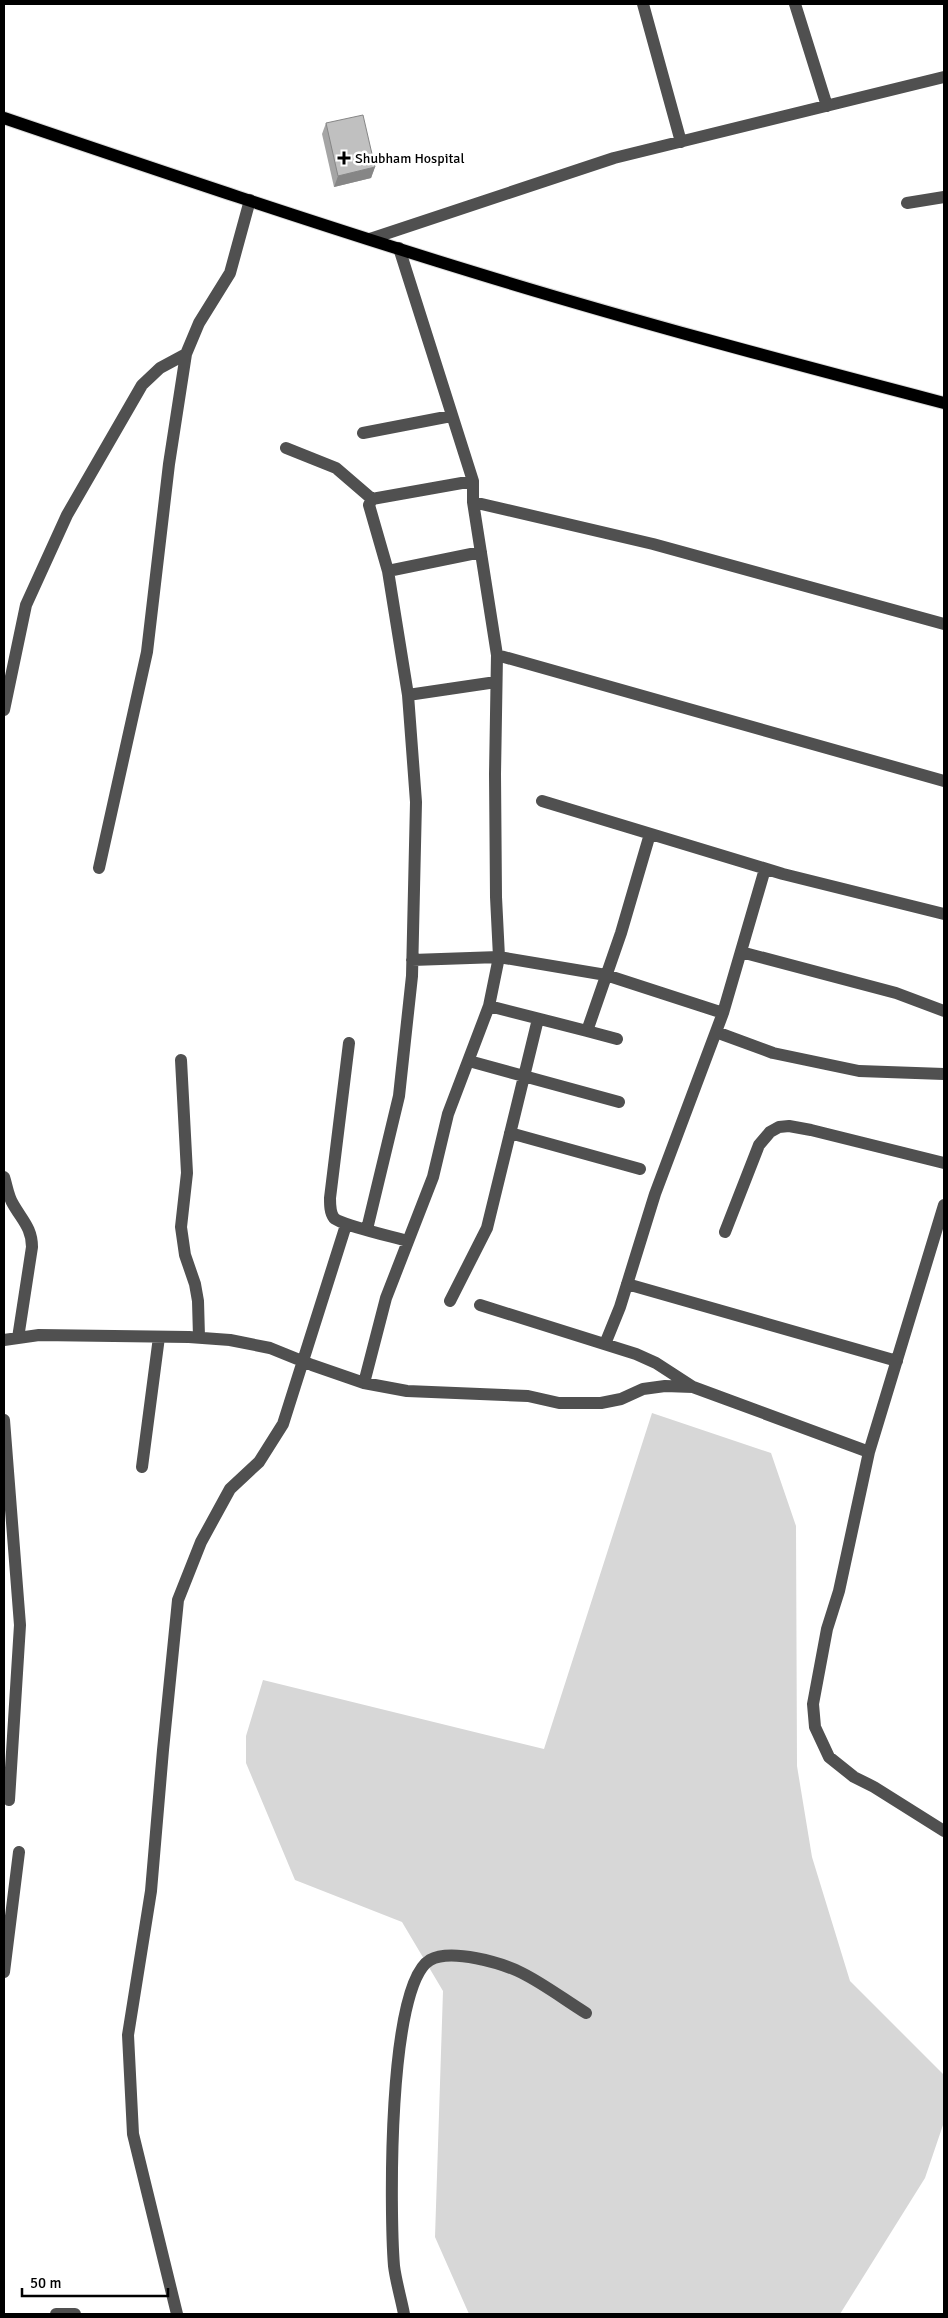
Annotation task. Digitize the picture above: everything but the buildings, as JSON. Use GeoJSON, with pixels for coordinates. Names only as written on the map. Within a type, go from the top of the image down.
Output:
{"type":"FeatureCollection","features":[{"type":"Feature","properties":{"kind":"main road"},"geometry":{"type":"LineString","coordinates":[[4,118],[474,272],[805,367],[944,404]]}},
{"type":"Feature","properties":{"kind":"street"},"geometry":{"type":"LineString","coordinates":[[643,4],[681,142]]}},
{"type":"Feature","properties":{"kind":"street"},"geometry":{"type":"LineString","coordinates":[[795,4],[827,106]]}},
{"type":"Feature","properties":{"kind":"street"},"geometry":{"type":"LineString","coordinates":[[370,239],[614,158],[944,77]]}},
{"type":"Feature","properties":{"kind":"street"},"geometry":{"type":"LineString","coordinates":[[907,203],[944,197]]}},
{"type":"Feature","properties":{"kind":"street"},"geometry":{"type":"LineString","coordinates":[[99,868],[147,652],[170,464],[186,354],[199,323],[230,273],[250,200]]}},
{"type":"Feature","properties":{"kind":"street"},"geometry":{"type":"LineString","coordinates":[[364,1383],[386,1298],[433,1176],[448,1114],[489,1006],[499,958],[496,897],[497,655],[473,502],[472,481],[399,248]]}},
{"type":"Feature","properties":{"kind":"street"},"geometry":{"type":"LineString","coordinates":[[4,710],[26,605],[67,515],[142,384],[160,368],[186,354]]}},
{"type":"Feature","properties":{"kind":"street"},"geometry":{"type":"LineString","coordinates":[[363,433],[451,416]]}},
{"type":"Feature","properties":{"kind":"street"},"geometry":{"type":"LineString","coordinates":[[286,448],[336,468],[372,499]]}},
{"type":"Feature","properties":{"kind":"street"},"geometry":{"type":"LineString","coordinates":[[372,499],[472,481]]}},
{"type":"Feature","properties":{"kind":"street"},"geometry":{"type":"LineString","coordinates":[[367,1229],[399,1096],[412,976],[416,802],[408,695],[388,570],[369,505],[372,499]]}},
{"type":"Feature","properties":{"kind":"street"},"geometry":{"type":"LineString","coordinates":[[473,502],[653,544],[944,624]]}},
{"type":"Feature","properties":{"kind":"street"},"geometry":{"type":"LineString","coordinates":[[388,570],[481,552]]}},
{"type":"Feature","properties":{"kind":"street"},"geometry":{"type":"LineString","coordinates":[[497,655],[944,781]]}},
{"type":"Feature","properties":{"kind":"street"},"geometry":{"type":"LineString","coordinates":[[408,695],[496,682]]}},
{"type":"Feature","properties":{"kind":"street"},"geometry":{"type":"LineString","coordinates":[[542,801],[765,869],[944,914]]}},
{"type":"Feature","properties":{"kind":"street"},"geometry":{"type":"LineString","coordinates":[[587,1032],[606,975],[647,833]]}},
{"type":"Feature","properties":{"kind":"street"},"geometry":{"type":"LineString","coordinates":[[605,1344],[627,1284],[655,1194],[723,1013],[765,869]]}},
{"type":"Feature","properties":{"kind":"street"},"geometry":{"type":"LineString","coordinates":[[741,952],[896,994],[944,1011]]}},
{"type":"Feature","properties":{"kind":"street"},"geometry":{"type":"LineString","coordinates":[[412,960],[499,958],[606,975],[723,1013]]}},
{"type":"Feature","properties":{"kind":"street"},"geometry":{"type":"LineString","coordinates":[[489,1006],[617,1039]]}},
{"type":"Feature","properties":{"kind":"street"},"geometry":{"type":"LineString","coordinates":[[450,1301],[487,1228],[538,1019]]}},
{"type":"Feature","properties":{"kind":"street"},"geometry":{"type":"LineString","coordinates":[[716,1032],[773,1053],[860,1071],[944,1074]]}},
{"type":"Feature","properties":{"kind":"street"},"geometry":{"type":"LineString","coordinates":[[349,1043],[330,1209],[334,1218],[346,1225],[407,1241]]}},
{"type":"Feature","properties":{"kind":"street"},"geometry":{"type":"LineString","coordinates":[[181,1060],[187,1173],[181,1227],[185,1255],[195,1284],[198,1301],[199,1337]]}},
{"type":"Feature","properties":{"kind":"street"},"geometry":{"type":"LineString","coordinates":[[468,1061],[524,1074],[619,1102]]}},
{"type":"Feature","properties":{"kind":"street"},"geometry":{"type":"LineString","coordinates":[[725,1232],[759,1145],[770,1132],[779,1127],[789,1126],[811,1130],[944,1163]]}},
{"type":"Feature","properties":{"kind":"street"},"geometry":{"type":"LineString","coordinates":[[510,1132],[640,1169]]}},
{"type":"Feature","properties":{"kind":"street"},"geometry":{"type":"LineString","coordinates":[[4,1177],[12,1203],[32,1235],[32,1247],[18,1338]]}},
{"type":"Feature","properties":{"kind":"street"},"geometry":{"type":"LineString","coordinates":[[944,1205],[870,1452],[839,1591],[827,1628],[813,1704],[815,1727],[829,1758],[854,1778],[874,1787],[944,1831]]}},
{"type":"Feature","properties":{"kind":"street"},"geometry":{"type":"LineString","coordinates":[[177,2314],[133,2134],[128,2035],[151,1891],[162,1750],[178,1600],[201,1542],[230,1489],[259,1462],[282,1424],[346,1225]]}},
{"type":"Feature","properties":{"kind":"street"},"geometry":{"type":"LineString","coordinates":[[627,1284],[897,1361]]}},
{"type":"Feature","properties":{"kind":"street"},"geometry":{"type":"LineString","coordinates":[[480,1305],[636,1354],[656,1363],[693,1386],[870,1452]]}},
{"type":"Feature","properties":{"kind":"street"},"geometry":{"type":"LineString","coordinates":[[4,1340],[38,1335],[199,1337],[230,1340],[270,1348],[303,1362],[364,1383],[407,1391],[528,1396],[559,1403],[601,1402],[621,1399],[643,1390],[665,1386],[693,1386]]}},
{"type":"Feature","properties":{"kind":"street"},"geometry":{"type":"LineString","coordinates":[[142,1467],[160,1337]]}},
{"type":"Feature","properties":{"kind":"street"},"geometry":{"type":"LineString","coordinates":[[4,1420],[20,1625],[9,1800]]}},
{"type":"Feature","properties":{"kind":"street"},"geometry":{"type":"LineString","coordinates":[[4,1972],[5,1944],[19,1852]]}},
{"type":"Feature","properties":{"kind":"street"},"geometry":{"type":"LineString","coordinates":[[404,2314],[394,2267],[392,2116],[407,2001],[418,1973],[430,1960],[451,1955],[481,1960],[521,1973],[586,2013]]}},
{"type":"Feature","properties":{"kind":"street"},"geometry":{"type":"LineString","coordinates":[[56,2314],[75,2314]]}},
{"type":"Feature","properties":{"kind":"shaded area"},"geometry":{"type":"Polygon","coordinates":[[[652,1413],[771,1453],[796,1526],[797,1766],[812,1857],[850,1981],[944,2075],[944,2122],[925,2178],[840,2314],[469,2314],[435,2237],[443,1991],[402,1922],[295,1880],[246,1763],[246,1736],[263,1680],[544,1749],[652,1413]]]}},
{"type":"Feature","properties":{"kind":"place","name":"Shubham Hospital"},"geometry":{"type":"Point","coordinates":[344,158]}}]}
